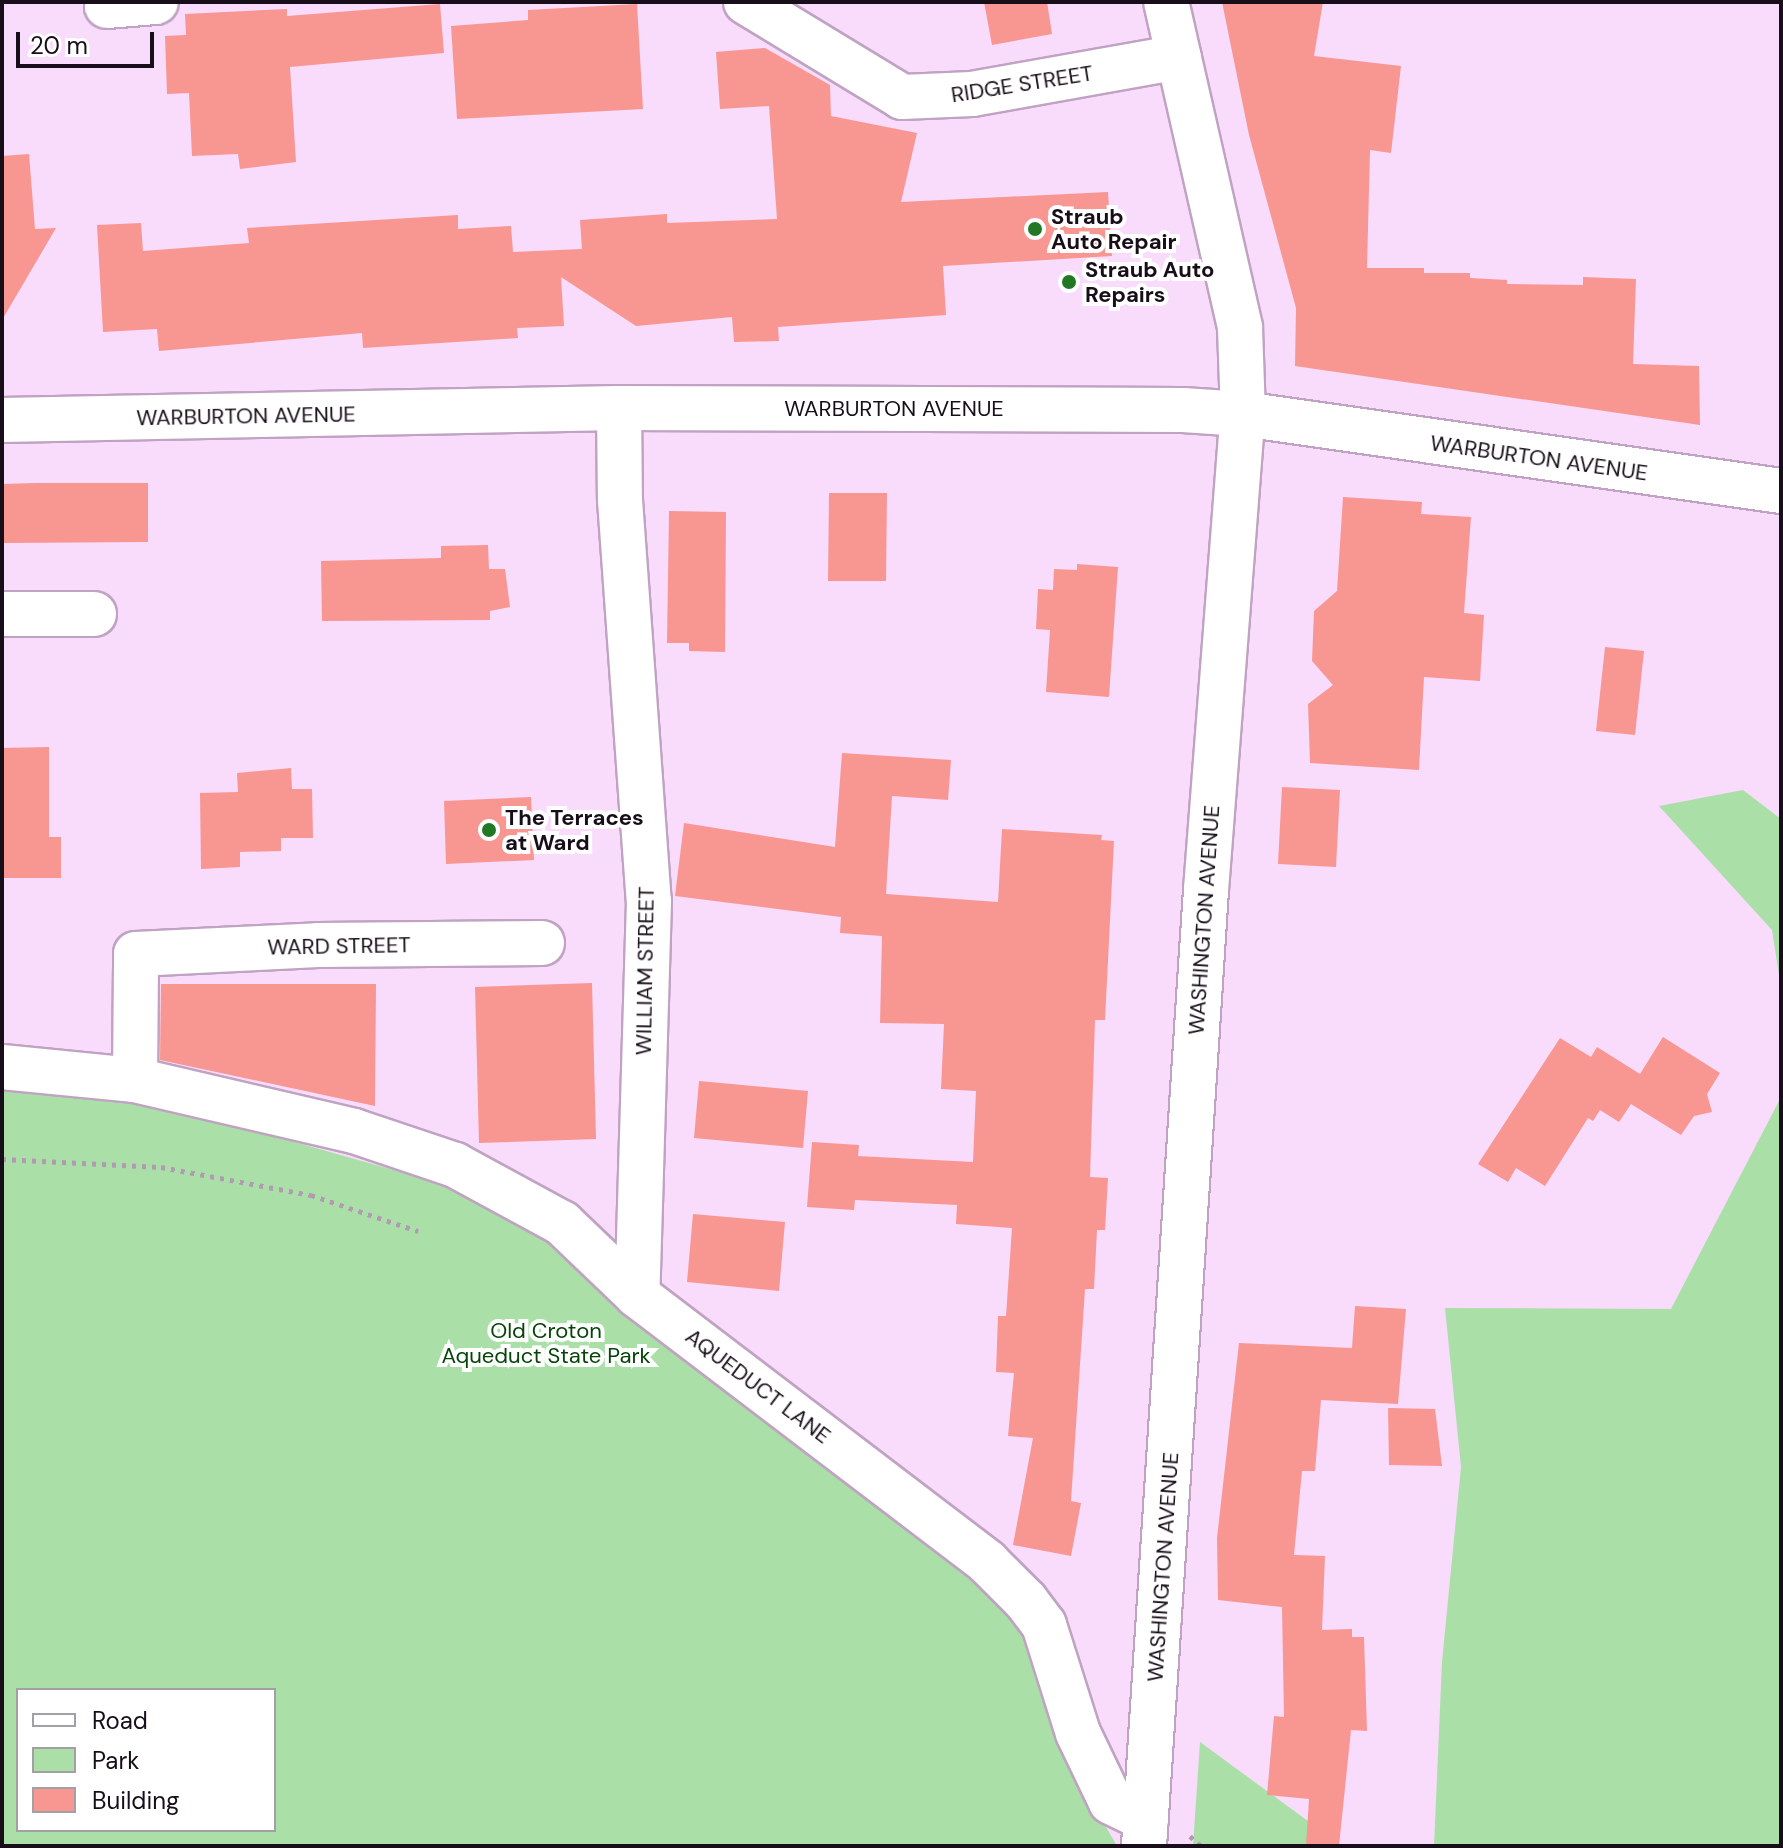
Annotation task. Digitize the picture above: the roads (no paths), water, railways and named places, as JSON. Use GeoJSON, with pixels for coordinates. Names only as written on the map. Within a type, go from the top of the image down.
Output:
{"type":"FeatureCollection","features":[{"type":"Feature","properties":{"kind":"street"},"geometry":{"type":"LineString","coordinates":[[107,6],[156,2]]}},
{"type":"Feature","properties":{"kind":"street","name":"RIDGE STREET"},"geometry":{"type":"LineString","coordinates":[[746,2],[902,97],[972,94],[1179,57]]}},
{"type":"Feature","properties":{"kind":"street","name":"WASHINGTON AVENUE"},"geometry":{"type":"LineString","coordinates":[[1145,1832],[1205,905],[1243,414],[1240,327],[1166,2]]}},
{"type":"Feature","properties":{"kind":"street","name":"WARBURTON AVENUE"},"geometry":{"type":"LineString","coordinates":[[2,420],[619,408],[1243,414],[1781,491]]}},
{"type":"Feature","properties":{"kind":"street","name":"WILLIAM STREET"},"geometry":{"type":"LineString","coordinates":[[619,408],[620,500],[649,901],[637,1295]]}},
{"type":"Feature","properties":{"kind":"street"},"geometry":{"type":"LineString","coordinates":[[2,614],[94,614]]}},
{"type":"Feature","properties":{"kind":"street","name":"WARD STREET"},"geometry":{"type":"LineString","coordinates":[[135,1080],[136,954],[318,945],[542,943]]}},
{"type":"Feature","properties":{"kind":"street","name":"AQUEDUCT LANE"},"geometry":{"type":"LineString","coordinates":[[2,1067],[135,1080],[354,1131],[455,1165],[562,1223],[637,1295],[950,1533],[1026,1601],[1044,1625],[1078,1733],[1111,1802],[1145,1832]]}},
{"type":"Feature","properties":{"kind":"place","name":"Straub Auto Repair"},"geometry":{"type":"Point","coordinates":[1035,229]}},
{"type":"Feature","properties":{"kind":"place","name":"Straub Auto Repairs"},"geometry":{"type":"Point","coordinates":[1069,282]}},
{"type":"Feature","properties":{"kind":"place","name":"The Terraces at Ward"},"geometry":{"type":"Point","coordinates":[489,830]}},
{"type":"Feature","properties":{"kind":"park label","name":"Old Croton Aqueduct State Park"},"geometry":{"type":"Point","coordinates":[546,1342]}}]}
